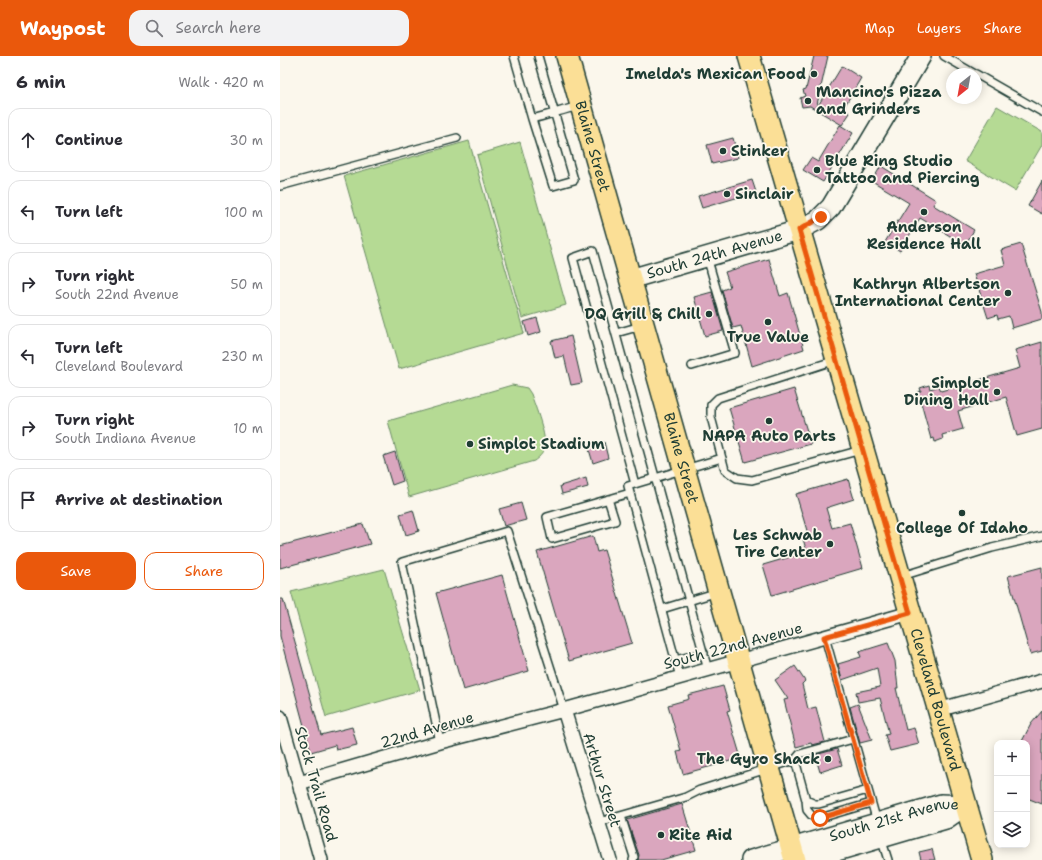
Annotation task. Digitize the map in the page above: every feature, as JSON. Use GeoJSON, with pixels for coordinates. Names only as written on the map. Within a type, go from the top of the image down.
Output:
{"type":"FeatureCollection","features":[{"type":"Feature","properties":{"kind":"main road","name":"Blaine Street"},"geometry":{"type":"LineString","coordinates":[[567,56],[768,769],[797,856]]}},
{"type":"Feature","properties":{"kind":"main road","name":"Cleveland Boulevard"},"geometry":{"type":"LineString","coordinates":[[749,56],[982,860]]}},
{"type":"Feature","properties":{"kind":"main road","name":"South 24th Avenue"},"geometry":{"type":"LineString","coordinates":[[630,278],[799,230],[818,220],[831,207],[921,56]]}},
{"type":"Feature","properties":{"kind":"main road","name":"South 21st Avenue"},"geometry":{"type":"LineString","coordinates":[[751,860],[797,856],[879,831],[941,804],[966,805]]}},
{"type":"Feature","properties":{"kind":"street","name":"South 22nd Avenue"},"geometry":{"type":"LineString","coordinates":[[564,710],[910,613]]}},
{"type":"Feature","properties":{"kind":"street"},"geometry":{"type":"LineString","coordinates":[[938,710],[1042,681]]}},
{"type":"Feature","properties":{"kind":"street","name":"22nd Avenue"},"geometry":{"type":"LineString","coordinates":[[299,783],[440,742],[564,710]]}},
{"type":"Feature","properties":{"kind":"street","name":"Arthur Street"},"geometry":{"type":"LineString","coordinates":[[564,710],[610,860]]}},
{"type":"Feature","properties":{"kind":"street","name":"Stock Trail Road"},"geometry":{"type":"LineString","coordinates":[[280,717],[321,860]]}},
{"type":"Feature","properties":{"kind":"lane"},"geometry":{"type":"LineString","coordinates":[[514,56],[552,186],[574,180],[538,56]]}},
{"type":"Feature","properties":{"kind":"lane"},"geometry":{"type":"LineString","coordinates":[[944,56],[965,68]]}},
{"type":"Feature","properties":{"kind":"lane"},"geometry":{"type":"LineString","coordinates":[[982,77],[1042,112]]}},
{"type":"Feature","properties":{"kind":"lane"},"geometry":{"type":"LineString","coordinates":[[532,119],[581,106]]}},
{"type":"Feature","properties":{"kind":"lane"},"geometry":{"type":"LineString","coordinates":[[280,186],[457,138]]}},
{"type":"Feature","properties":{"kind":"lane"},"geometry":{"type":"LineString","coordinates":[[635,484],[573,258],[593,251],[708,670]]}},
{"type":"Feature","properties":{"kind":"lane"},"geometry":{"type":"LineString","coordinates":[[692,366],[735,353],[707,256]]}},
{"type":"Feature","properties":{"kind":"lane"},"geometry":{"type":"LineString","coordinates":[[616,333],[643,326]]}},
{"type":"Feature","properties":{"kind":"lane"},"geometry":{"type":"LineString","coordinates":[[837,360],[718,398],[711,405],[711,417],[725,470],[737,478],[752,480],[863,450]]}},
{"type":"Feature","properties":{"kind":"lane"},"geometry":{"type":"LineString","coordinates":[[680,677],[628,486],[722,458]]}},
{"type":"Feature","properties":{"kind":"lane"},"geometry":{"type":"LineString","coordinates":[[608,499],[615,521],[552,539],[547,517],[608,499],[630,493]]}},
{"type":"Feature","properties":{"kind":"lane"},"geometry":{"type":"LineString","coordinates":[[440,742],[402,562],[507,531],[564,710]]}},
{"type":"Feature","properties":{"kind":"lane"},"geometry":{"type":"LineString","coordinates":[[900,577],[992,548],[1042,536]]}},
{"type":"Feature","properties":{"kind":"lane"},"geometry":{"type":"LineString","coordinates":[[662,609],[718,592]]}},
{"type":"Feature","properties":{"kind":"lane"},"geometry":{"type":"LineString","coordinates":[[824,637],[888,860]]}},
{"type":"Feature","properties":{"kind":"lane"},"geometry":{"type":"LineString","coordinates":[[675,660],[704,653]]}},
{"type":"Feature","properties":{"kind":"lane"},"geometry":{"type":"LineString","coordinates":[[599,822],[686,797],[700,790],[794,760],[800,754],[853,739]]}},
{"type":"Feature","properties":{"kind":"lane"},"geometry":{"type":"LineString","coordinates":[[794,760],[806,800],[807,810],[816,817],[820,818],[871,803]]}},
{"type":"Feature","properties":{"kind":"lane"},"geometry":{"type":"LineString","coordinates":[[806,800],[814,804],[819,804],[868,790]]}},
{"type":"Feature","properties":{"kind":"lane"},"geometry":{"type":"LineString","coordinates":[[622,816],[634,857],[633,860]]}},
{"type":"Feature","properties":{"kind":"green space"},"geometry":{"type":"Polygon","coordinates":[[[997,106],[1042,132],[1042,145],[1015,191],[965,161],[997,106]]]}},
{"type":"Feature","properties":{"kind":"green space"},"geometry":{"type":"Polygon","coordinates":[[[469,141],[524,333],[399,369],[344,176],[469,141]]]}},
{"type":"Feature","properties":{"kind":"green space"},"geometry":{"type":"Polygon","coordinates":[[[520,142],[566,305],[522,318],[477,155],[520,142]]]}},
{"type":"Feature","properties":{"kind":"green space","name":"Simplot Stadium"},"geometry":{"type":"Polygon","coordinates":[[[512,385],[527,388],[531,394],[544,437],[545,444],[543,453],[534,461],[409,497],[388,421],[512,385]]]}},
{"type":"Feature","properties":{"kind":"green space"},"geometry":{"type":"Polygon","coordinates":[[[384,569],[420,690],[326,717],[291,592],[384,569]]]}},
{"type":"Feature","properties":{"kind":"building"},"geometry":{"type":"Polygon","coordinates":[[[814,56],[828,56],[816,109],[842,66],[861,78],[843,109],[850,113],[842,125],[810,106],[802,107],[800,98],[805,96],[803,90],[806,89],[814,56]]]}},
{"type":"Feature","properties":{"kind":"building"},"geometry":{"type":"Polygon","coordinates":[[[840,125],[853,133],[823,182],[803,170],[811,158],[818,162],[840,125]]]}},
{"type":"Feature","properties":{"kind":"building","name":"Stinker"},"geometry":{"type":"Polygon","coordinates":[[[733,138],[738,158],[712,164],[707,145],[733,138]]]}},
{"type":"Feature","properties":{"kind":"building","name":"Anderson Residence Hall"},"geometry":{"type":"Polygon","coordinates":[[[881,166],[936,200],[933,205],[974,230],[965,245],[920,218],[900,251],[885,242],[909,203],[872,181],[881,166]]]}},
{"type":"Feature","properties":{"kind":"building","name":"Sinclair"},"geometry":{"type":"Polygon","coordinates":[[[752,180],[756,192],[702,208],[698,196],[752,180]]]}},
{"type":"Feature","properties":{"kind":"building"},"geometry":{"type":"Polygon","coordinates":[[[1042,181],[1042,214],[1028,206],[1042,181]]]}},
{"type":"Feature","properties":{"kind":"building","name":"Kathryn Albertson International Center"},"geometry":{"type":"Polygon","coordinates":[[[1021,244],[1042,312],[1042,319],[1012,328],[1009,316],[998,319],[997,315],[988,318],[974,274],[1005,265],[1001,250],[1021,244]]]}},
{"type":"Feature","properties":{"kind":"building","name":"True Value"},"geometry":{"type":"Polygon","coordinates":[[[769,259],[780,296],[788,293],[804,349],[752,366],[741,326],[733,328],[722,290],[730,287],[725,272],[769,259]]]}},
{"type":"Feature","properties":{"kind":"building","name":"DQ Grill & Chill"},"geometry":{"type":"Polygon","coordinates":[[[712,292],[723,331],[705,336],[694,297],[712,292]]]}},
{"type":"Feature","properties":{"kind":"building"},"geometry":{"type":"Polygon","coordinates":[[[537,318],[541,332],[528,336],[524,322],[537,318]]]}},
{"type":"Feature","properties":{"kind":"building"},"geometry":{"type":"Polygon","coordinates":[[[571,336],[582,383],[571,385],[564,356],[555,358],[551,341],[571,336]]]}},
{"type":"Feature","properties":{"kind":"building","name":"Simplot Dining Hall"},"geometry":{"type":"Polygon","coordinates":[[[1042,342],[1042,429],[1017,436],[1006,397],[958,411],[963,429],[942,435],[943,439],[935,442],[934,438],[931,439],[918,392],[921,391],[920,388],[929,385],[930,389],[939,386],[941,391],[1020,368],[1015,350],[1042,342]]]}},
{"type":"Feature","properties":{"kind":"building","name":"NAPA Auto Parts"},"geometry":{"type":"Polygon","coordinates":[[[794,389],[811,444],[745,462],[729,408],[794,389]]]}},
{"type":"Feature","properties":{"kind":"building"},"geometry":{"type":"Polygon","coordinates":[[[604,442],[608,458],[593,463],[588,446],[604,442]]]}},
{"type":"Feature","properties":{"kind":"building"},"geometry":{"type":"Polygon","coordinates":[[[395,452],[403,481],[392,485],[383,456],[395,452]]]}},
{"type":"Feature","properties":{"kind":"building"},"geometry":{"type":"Polygon","coordinates":[[[586,478],[588,487],[562,494],[560,486],[586,478]]]}},
{"type":"Feature","properties":{"kind":"building","name":"Les Schwab Tire Center"},"geometry":{"type":"Polygon","coordinates":[[[848,479],[854,499],[826,508],[832,528],[850,523],[863,568],[772,595],[763,565],[807,552],[802,536],[808,534],[796,494],[848,479]]]}},
{"type":"Feature","properties":{"kind":"building"},"geometry":{"type":"Polygon","coordinates":[[[521,503],[526,520],[504,526],[499,509],[521,503]]]}},
{"type":"Feature","properties":{"kind":"building"},"geometry":{"type":"Polygon","coordinates":[[[413,510],[419,531],[406,535],[400,514],[413,510]]]}},
{"type":"Feature","properties":{"kind":"building"},"geometry":{"type":"Polygon","coordinates":[[[363,524],[370,544],[280,568],[280,546],[363,524]]]}},
{"type":"Feature","properties":{"kind":"building"},"geometry":{"type":"Polygon","coordinates":[[[593,536],[597,552],[604,550],[632,643],[569,661],[537,552],[593,536]]]}},
{"type":"Feature","properties":{"kind":"building"},"geometry":{"type":"Polygon","coordinates":[[[1042,567],[1042,651],[1030,654],[1008,576],[1042,567]]]}},
{"type":"Feature","properties":{"kind":"building"},"geometry":{"type":"Polygon","coordinates":[[[502,575],[529,671],[463,690],[436,593],[502,575]]]}},
{"type":"Feature","properties":{"kind":"building"},"geometry":{"type":"Polygon","coordinates":[[[280,599],[283,599],[321,735],[352,727],[357,745],[336,750],[335,745],[311,752],[280,636],[280,599]]]}},
{"type":"Feature","properties":{"kind":"building"},"geometry":{"type":"Polygon","coordinates":[[[888,643],[895,661],[898,688],[896,688],[906,730],[914,728],[919,744],[890,751],[885,735],[889,734],[880,698],[858,702],[856,692],[880,687],[877,668],[842,680],[838,664],[861,657],[859,652],[888,643]]]}},
{"type":"Feature","properties":{"kind":"building"},"geometry":{"type":"Polygon","coordinates":[[[795,666],[805,681],[802,684],[808,709],[816,707],[825,742],[812,745],[811,743],[796,747],[784,700],[788,699],[775,680],[795,666]]]}},
{"type":"Feature","properties":{"kind":"building"},"geometry":{"type":"Polygon","coordinates":[[[723,686],[730,710],[727,711],[741,758],[683,774],[677,752],[681,751],[668,705],[689,699],[688,695],[723,686]]]}},
{"type":"Feature","properties":{"kind":"building"},"geometry":{"type":"Polygon","coordinates":[[[858,704],[872,740],[860,743],[850,707],[858,704]]]}},
{"type":"Feature","properties":{"kind":"building"},"geometry":{"type":"Polygon","coordinates":[[[1042,711],[1042,804],[1030,799],[1030,740],[1023,740],[1031,724],[1042,711]]]}},
{"type":"Feature","properties":{"kind":"building","name":"The Gyro Shack"},"geometry":{"type":"Polygon","coordinates":[[[837,749],[842,765],[820,772],[815,755],[837,749]]]}},
{"type":"Feature","properties":{"kind":"building","name":"Rite Aid"},"geometry":{"type":"Polygon","coordinates":[[[682,804],[696,850],[661,860],[638,860],[639,855],[627,820],[682,804]]]}},
{"type":"Feature","properties":{"kind":"building"},"geometry":{"type":"Polygon","coordinates":[[[932,849],[935,860],[921,860],[919,852],[932,849]]]}},
{"type":"Feature","properties":{"kind":"place","name":"Imelda's Mexican Food"},"geometry":{"type":"Point","coordinates":[814,74]}},
{"type":"Feature","properties":{"kind":"place","name":"Mancino's Pizza and Grinders"},"geometry":{"type":"Point","coordinates":[808,101]}},
{"type":"Feature","properties":{"kind":"place","name":"Stinker"},"geometry":{"type":"Point","coordinates":[723,151]}},
{"type":"Feature","properties":{"kind":"place","name":"Blue Ring Studio Tattoo and Piercing"},"geometry":{"type":"Point","coordinates":[817,170]}},
{"type":"Feature","properties":{"kind":"place","name":"Sinclair"},"geometry":{"type":"Point","coordinates":[727,194]}},
{"type":"Feature","properties":{"kind":"place","name":"Anderson Residence Hall"},"geometry":{"type":"Point","coordinates":[924,212]}},
{"type":"Feature","properties":{"kind":"place","name":"Kathryn Albertson International Center"},"geometry":{"type":"Point","coordinates":[1008,293]}},
{"type":"Feature","properties":{"kind":"place","name":"DQ Grill & Chill"},"geometry":{"type":"Point","coordinates":[709,314]}},
{"type":"Feature","properties":{"kind":"place","name":"True Value"},"geometry":{"type":"Point","coordinates":[768,322]}},
{"type":"Feature","properties":{"kind":"place","name":"Simplot Dining Hall"},"geometry":{"type":"Point","coordinates":[997,392]}},
{"type":"Feature","properties":{"kind":"place","name":"NAPA Auto Parts"},"geometry":{"type":"Point","coordinates":[769,421]}},
{"type":"Feature","properties":{"kind":"place","name":"Simplot Stadium"},"geometry":{"type":"Point","coordinates":[470,444]}},
{"type":"Feature","properties":{"kind":"place","name":"College Of Idaho"},"geometry":{"type":"Point","coordinates":[962,513]}},
{"type":"Feature","properties":{"kind":"place","name":"Les Schwab Tire Center"},"geometry":{"type":"Point","coordinates":[830,544]}},
{"type":"Feature","properties":{"kind":"place","name":"The Gyro Shack"},"geometry":{"type":"Point","coordinates":[828,759]}},
{"type":"Feature","properties":{"kind":"place","name":"Rite Aid"},"geometry":{"type":"Point","coordinates":[661,835]}},
{"type":"Feature","properties":{"kind":"route"},"geometry":{"type":"LineString","coordinates":[[820,818],[871,803],[824,637],[910,613],[799,230],[821,217]]}}]}
